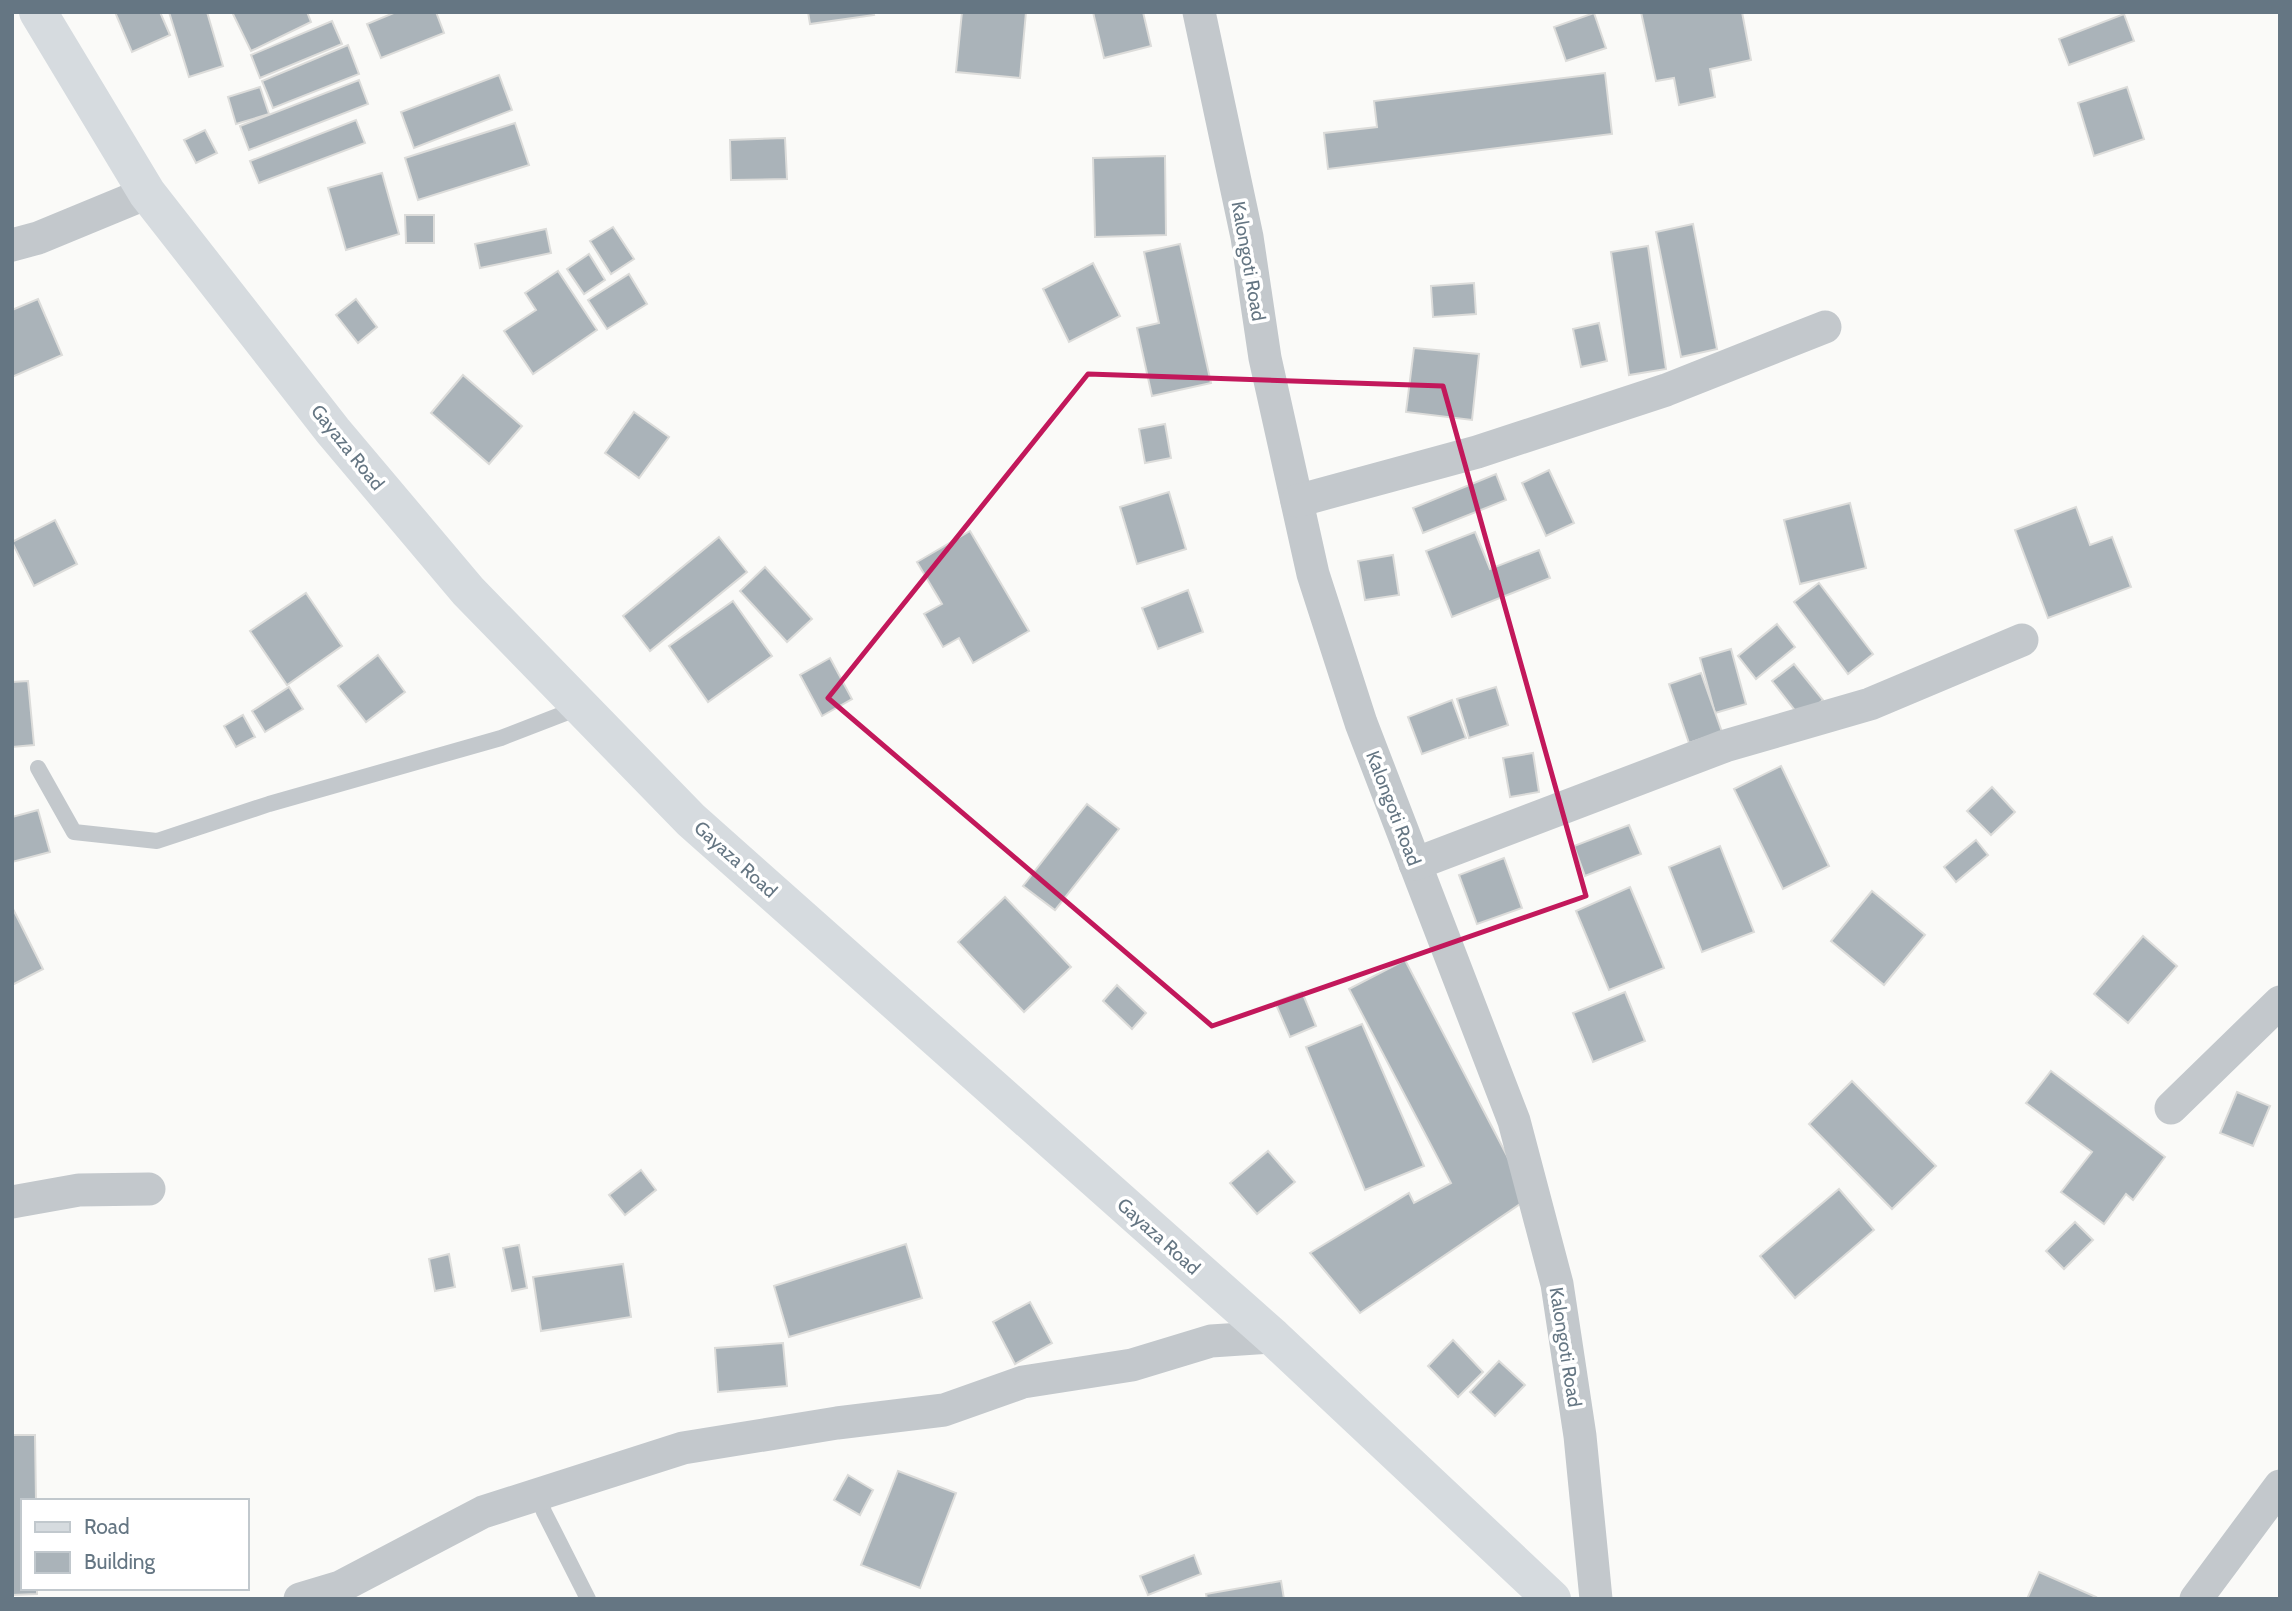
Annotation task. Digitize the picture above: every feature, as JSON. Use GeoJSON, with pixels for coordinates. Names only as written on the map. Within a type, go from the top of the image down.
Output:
{"type":"FeatureCollection","features":[{"type":"Feature","properties":{"kind":"main road","name":"Gayaza Road"},"geometry":{"type":"LineString","coordinates":[[38,12],[147,193],[333,431],[459,581],[691,820],[1273,1337],[1552,1599]]}},
{"type":"Feature","properties":{"kind":"street","name":"Kalongoti Road"},"geometry":{"type":"LineString","coordinates":[[1199,12],[1247,237],[1265,358],[1313,574],[1361,723],[1514,1121],[1557,1284],[1580,1436],[1595,1599]]}},
{"type":"Feature","properties":{"kind":"street"},"geometry":{"type":"LineString","coordinates":[[12,245],[38,238],[147,193]]}},
{"type":"Feature","properties":{"kind":"street"},"geometry":{"type":"LineString","coordinates":[[1297,501],[1477,452],[1654,394],[1825,327]]}},
{"type":"Feature","properties":{"kind":"street"},"geometry":{"type":"LineString","coordinates":[[1415,864],[1725,746],[1870,704],[2022,640]]}},
{"type":"Feature","properties":{"kind":"street"},"geometry":{"type":"LineString","coordinates":[[2171,1108],[2280,1002]]}},
{"type":"Feature","properties":{"kind":"street"},"geometry":{"type":"LineString","coordinates":[[12,1202],[79,1190],[149,1189]]}},
{"type":"Feature","properties":{"kind":"street"},"geometry":{"type":"LineString","coordinates":[[300,1599],[340,1587],[483,1512],[683,1448],[837,1423],[944,1410],[1023,1382],[1132,1364],[1211,1341],[1273,1337]]}},
{"type":"Feature","properties":{"kind":"street"},"geometry":{"type":"LineString","coordinates":[[2196,1599],[2280,1486]]}},
{"type":"Feature","properties":{"kind":"lane"},"geometry":{"type":"LineString","coordinates":[[38,768],[74,832],[157,841],[269,804],[501,738],[581,707]]}},
{"type":"Feature","properties":{"kind":"lane"},"geometry":{"type":"LineString","coordinates":[[538,1494],[544,1512],[588,1599]]}},
{"type":"Feature","properties":{"kind":"highlighted area"},"geometry":{"type":"Polygon","coordinates":[[[1088,374],[1443,386],[1586,896],[1212,1026],[828,698],[1088,374]]]}},
{"type":"Feature","properties":{"kind":"building"},"geometry":{"type":"Polygon","coordinates":[[[115,12],[160,12],[170,35],[132,52],[115,12]]]}},
{"type":"Feature","properties":{"kind":"building"},"geometry":{"type":"Polygon","coordinates":[[[169,12],[207,12],[223,66],[189,77],[169,12]]]}},
{"type":"Feature","properties":{"kind":"building"},"geometry":{"type":"Polygon","coordinates":[[[232,12],[307,12],[311,22],[251,51],[232,12]]]}},
{"type":"Feature","properties":{"kind":"building"},"geometry":{"type":"Polygon","coordinates":[[[396,12],[436,12],[444,33],[381,58],[367,24],[396,12]]]}},
{"type":"Feature","properties":{"kind":"building"},"geometry":{"type":"Polygon","coordinates":[[[808,12],[873,12],[874,15],[810,24],[808,12]]]}},
{"type":"Feature","properties":{"kind":"building"},"geometry":{"type":"Polygon","coordinates":[[[962,12],[1026,12],[1020,78],[956,72],[962,12]]]}},
{"type":"Feature","properties":{"kind":"building"},"geometry":{"type":"Polygon","coordinates":[[[1093,12],[1143,12],[1151,46],[1104,58],[1093,12]]]}},
{"type":"Feature","properties":{"kind":"building"},"geometry":{"type":"Polygon","coordinates":[[[1641,12],[1742,12],[1751,60],[1710,69],[1715,97],[1679,105],[1674,78],[1656,81],[1641,12]]]}},
{"type":"Feature","properties":{"kind":"building"},"geometry":{"type":"Polygon","coordinates":[[[1594,13],[1606,48],[1566,61],[1554,27],[1594,13]]]}},
{"type":"Feature","properties":{"kind":"building"},"geometry":{"type":"Polygon","coordinates":[[[2124,14],[2134,41],[2069,65],[2059,39],[2124,14]]]}},
{"type":"Feature","properties":{"kind":"building"},"geometry":{"type":"Polygon","coordinates":[[[332,21],[342,44],[260,78],[251,55],[332,21]]]}},
{"type":"Feature","properties":{"kind":"building"},"geometry":{"type":"Polygon","coordinates":[[[348,45],[359,74],[273,108],[262,81],[348,45]]]}},
{"type":"Feature","properties":{"kind":"building"},"geometry":{"type":"Polygon","coordinates":[[[1605,73],[1612,134],[1328,169],[1324,133],[1377,127],[1374,101],[1605,73]]]}},
{"type":"Feature","properties":{"kind":"building"},"geometry":{"type":"Polygon","coordinates":[[[499,75],[512,110],[414,148],[401,112],[499,75]]]}},
{"type":"Feature","properties":{"kind":"building"},"geometry":{"type":"Polygon","coordinates":[[[359,80],[368,104],[249,150],[240,126],[359,80]]]}},
{"type":"Feature","properties":{"kind":"building"},"geometry":{"type":"Polygon","coordinates":[[[260,87],[269,114],[236,124],[228,97],[260,87]]]}},
{"type":"Feature","properties":{"kind":"building"},"geometry":{"type":"Polygon","coordinates":[[[2127,87],[2144,139],[2094,156],[2078,103],[2127,87]]]}},
{"type":"Feature","properties":{"kind":"building"},"geometry":{"type":"Polygon","coordinates":[[[356,120],[365,143],[259,183],[250,161],[356,120]]]}},
{"type":"Feature","properties":{"kind":"building"},"geometry":{"type":"Polygon","coordinates":[[[515,123],[529,165],[418,200],[405,158],[515,123]]]}},
{"type":"Feature","properties":{"kind":"building"},"geometry":{"type":"Polygon","coordinates":[[[205,130],[217,153],[196,163],[184,140],[205,130]]]}},
{"type":"Feature","properties":{"kind":"building"},"geometry":{"type":"Polygon","coordinates":[[[785,138],[787,179],[731,180],[730,140],[785,138]]]}},
{"type":"Feature","properties":{"kind":"building"},"geometry":{"type":"Polygon","coordinates":[[[1165,156],[1166,235],[1095,237],[1093,158],[1165,156]]]}},
{"type":"Feature","properties":{"kind":"building"},"geometry":{"type":"Polygon","coordinates":[[[382,173],[399,234],[346,250],[328,188],[382,173]]]}},
{"type":"Feature","properties":{"kind":"building"},"geometry":{"type":"Polygon","coordinates":[[[405,215],[434,215],[434,243],[406,243],[405,215]]]}},
{"type":"Feature","properties":{"kind":"building"},"geometry":{"type":"Polygon","coordinates":[[[1693,224],[1717,349],[1681,357],[1656,232],[1693,224]]]}},
{"type":"Feature","properties":{"kind":"building"},"geometry":{"type":"Polygon","coordinates":[[[613,227],[634,259],[611,274],[590,241],[613,227]]]}},
{"type":"Feature","properties":{"kind":"building"},"geometry":{"type":"Polygon","coordinates":[[[546,229],[551,253],[480,268],[475,244],[546,229]]]}},
{"type":"Feature","properties":{"kind":"building"},"geometry":{"type":"Polygon","coordinates":[[[1180,244],[1211,383],[1152,396],[1137,328],[1159,323],[1144,252],[1180,244]]]}},
{"type":"Feature","properties":{"kind":"building"},"geometry":{"type":"Polygon","coordinates":[[[1648,246],[1666,369],[1629,375],[1611,252],[1648,246]]]}},
{"type":"Feature","properties":{"kind":"building"},"geometry":{"type":"Polygon","coordinates":[[[589,254],[605,280],[584,294],[567,269],[589,254]]]}},
{"type":"Feature","properties":{"kind":"building"},"geometry":{"type":"Polygon","coordinates":[[[1093,263],[1120,316],[1069,342],[1043,289],[1093,263]]]}},
{"type":"Feature","properties":{"kind":"building"},"geometry":{"type":"Polygon","coordinates":[[[558,271],[597,330],[533,374],[504,331],[536,310],[525,293],[558,271]]]}},
{"type":"Feature","properties":{"kind":"building"},"geometry":{"type":"Polygon","coordinates":[[[629,274],[647,304],[607,329],[588,300],[629,274]]]}},
{"type":"Feature","properties":{"kind":"building"},"geometry":{"type":"Polygon","coordinates":[[[1474,283],[1476,314],[1433,317],[1431,286],[1474,283]]]}},
{"type":"Feature","properties":{"kind":"building"},"geometry":{"type":"Polygon","coordinates":[[[38,299],[62,355],[12,377],[12,310],[38,299]]]}},
{"type":"Feature","properties":{"kind":"building"},"geometry":{"type":"Polygon","coordinates":[[[356,299],[377,327],[358,343],[336,315],[356,299]]]}},
{"type":"Feature","properties":{"kind":"building"},"geometry":{"type":"Polygon","coordinates":[[[1599,323],[1607,361],[1581,367],[1573,329],[1599,323]]]}},
{"type":"Feature","properties":{"kind":"building"},"geometry":{"type":"Polygon","coordinates":[[[1414,348],[1479,354],[1472,420],[1406,412],[1414,348]]]}},
{"type":"Feature","properties":{"kind":"building"},"geometry":{"type":"Polygon","coordinates":[[[463,375],[522,426],[489,464],[431,413],[463,375]]]}},
{"type":"Feature","properties":{"kind":"building"},"geometry":{"type":"Polygon","coordinates":[[[634,412],[669,437],[639,478],[605,453],[634,412]]]}},
{"type":"Feature","properties":{"kind":"building"},"geometry":{"type":"Polygon","coordinates":[[[1165,424],[1171,458],[1145,463],[1139,429],[1165,424]]]}},
{"type":"Feature","properties":{"kind":"building"},"geometry":{"type":"Polygon","coordinates":[[[1549,470],[1574,523],[1546,536],[1522,483],[1549,470]]]}},
{"type":"Feature","properties":{"kind":"building"},"geometry":{"type":"Polygon","coordinates":[[[1496,474],[1506,500],[1423,533],[1413,508],[1496,474]]]}},
{"type":"Feature","properties":{"kind":"building"},"geometry":{"type":"Polygon","coordinates":[[[1169,492],[1186,549],[1137,564],[1120,507],[1169,492]]]}},
{"type":"Feature","properties":{"kind":"building"},"geometry":{"type":"Polygon","coordinates":[[[1850,503],[1866,568],[1800,584],[1784,520],[1850,503]]]}},
{"type":"Feature","properties":{"kind":"building"},"geometry":{"type":"Polygon","coordinates":[[[2076,507],[2090,545],[2112,537],[2131,587],[2048,618],[2015,530],[2076,507]]]}},
{"type":"Feature","properties":{"kind":"building"},"geometry":{"type":"Polygon","coordinates":[[[55,520],[77,564],[34,586],[12,542],[55,520]]]}},
{"type":"Feature","properties":{"kind":"building"},"geometry":{"type":"Polygon","coordinates":[[[970,531],[1029,631],[973,663],[959,638],[943,647],[924,614],[942,604],[917,562],[970,531]]]}},
{"type":"Feature","properties":{"kind":"building"},"geometry":{"type":"Polygon","coordinates":[[[1475,532],[1490,569],[1539,550],[1550,578],[1452,617],[1426,551],[1475,532]]]}},
{"type":"Feature","properties":{"kind":"building"},"geometry":{"type":"Polygon","coordinates":[[[719,537],[747,572],[650,651],[623,616],[719,537]]]}},
{"type":"Feature","properties":{"kind":"building"},"geometry":{"type":"Polygon","coordinates":[[[1393,555],[1399,595],[1365,600],[1358,561],[1393,555]]]}},
{"type":"Feature","properties":{"kind":"building"},"geometry":{"type":"Polygon","coordinates":[[[765,567],[812,619],[787,642],[740,591],[765,567]]]}},
{"type":"Feature","properties":{"kind":"building"},"geometry":{"type":"Polygon","coordinates":[[[1819,583],[1873,654],[1848,674],[1794,602],[1819,583]]]}},
{"type":"Feature","properties":{"kind":"building"},"geometry":{"type":"Polygon","coordinates":[[[1188,590],[1203,632],[1158,649],[1142,608],[1188,590]]]}},
{"type":"Feature","properties":{"kind":"building"},"geometry":{"type":"Polygon","coordinates":[[[306,593],[342,646],[287,685],[250,631],[306,593]]]}},
{"type":"Feature","properties":{"kind":"building"},"geometry":{"type":"Polygon","coordinates":[[[733,601],[772,656],[708,702],[669,646],[733,601]]]}},
{"type":"Feature","properties":{"kind":"building"},"geometry":{"type":"Polygon","coordinates":[[[1777,624],[1795,647],[1756,679],[1738,656],[1777,624]]]}},
{"type":"Feature","properties":{"kind":"building"},"geometry":{"type":"Polygon","coordinates":[[[1731,649],[1746,704],[1715,713],[1700,658],[1731,649]]]}},
{"type":"Feature","properties":{"kind":"building"},"geometry":{"type":"Polygon","coordinates":[[[378,655],[405,692],[366,722],[338,686],[378,655]]]}},
{"type":"Feature","properties":{"kind":"building"},"geometry":{"type":"Polygon","coordinates":[[[830,658],[852,699],[822,716],[800,675],[830,658]]]}},
{"type":"Feature","properties":{"kind":"building"},"geometry":{"type":"Polygon","coordinates":[[[1794,664],[1823,700],[1801,718],[1772,681],[1794,664]]]}},
{"type":"Feature","properties":{"kind":"building"},"geometry":{"type":"Polygon","coordinates":[[[1701,673],[1722,732],[1689,743],[1669,684],[1701,673]]]}},
{"type":"Feature","properties":{"kind":"building"},"geometry":{"type":"Polygon","coordinates":[[[28,681],[34,745],[12,747],[12,682],[28,681]]]}},
{"type":"Feature","properties":{"kind":"building"},"geometry":{"type":"Polygon","coordinates":[[[289,687],[303,709],[265,732],[252,711],[289,687]]]}},
{"type":"Feature","properties":{"kind":"building"},"geometry":{"type":"Polygon","coordinates":[[[1496,687],[1508,725],[1469,738],[1457,699],[1496,687]]]}},
{"type":"Feature","properties":{"kind":"building"},"geometry":{"type":"Polygon","coordinates":[[[1452,700],[1466,738],[1422,754],[1408,717],[1452,700]]]}},
{"type":"Feature","properties":{"kind":"building"},"geometry":{"type":"Polygon","coordinates":[[[243,715],[255,737],[236,747],[224,726],[243,715]]]}},
{"type":"Feature","properties":{"kind":"building"},"geometry":{"type":"Polygon","coordinates":[[[1533,753],[1539,792],[1510,797],[1503,758],[1533,753]]]}},
{"type":"Feature","properties":{"kind":"building"},"geometry":{"type":"Polygon","coordinates":[[[1781,766],[1829,866],[1783,889],[1734,789],[1781,766]]]}},
{"type":"Feature","properties":{"kind":"building"},"geometry":{"type":"Polygon","coordinates":[[[1992,787],[2015,812],[1991,835],[1967,811],[1992,787]]]}},
{"type":"Feature","properties":{"kind":"building"},"geometry":{"type":"Polygon","coordinates":[[[1087,804],[1119,829],[1055,910],[1023,886],[1087,804]]]}},
{"type":"Feature","properties":{"kind":"building"},"geometry":{"type":"Polygon","coordinates":[[[38,810],[50,852],[12,862],[12,817],[38,810]]]}},
{"type":"Feature","properties":{"kind":"building"},"geometry":{"type":"Polygon","coordinates":[[[1629,825],[1641,854],[1585,876],[1574,846],[1629,825]]]}},
{"type":"Feature","properties":{"kind":"building"},"geometry":{"type":"Polygon","coordinates":[[[1976,840],[1988,855],[1956,882],[1944,867],[1976,840]]]}},
{"type":"Feature","properties":{"kind":"building"},"geometry":{"type":"Polygon","coordinates":[[[1720,846],[1754,932],[1702,952],[1669,867],[1720,846]]]}},
{"type":"Feature","properties":{"kind":"building"},"geometry":{"type":"Polygon","coordinates":[[[1504,858],[1522,908],[1477,924],[1459,875],[1504,858]]]}},
{"type":"Feature","properties":{"kind":"building"},"geometry":{"type":"Polygon","coordinates":[[[1630,887],[1664,968],[1609,990],[1576,911],[1630,887]]]}},
{"type":"Feature","properties":{"kind":"building"},"geometry":{"type":"Polygon","coordinates":[[[1872,891],[1925,935],[1884,985],[1831,941],[1872,891]]]}},
{"type":"Feature","properties":{"kind":"building"},"geometry":{"type":"Polygon","coordinates":[[[1005,897],[1071,967],[1024,1012],[958,942],[1005,897]]]}},
{"type":"Feature","properties":{"kind":"building"},"geometry":{"type":"Polygon","coordinates":[[[12,907],[43,969],[12,985],[12,907]]]}},
{"type":"Feature","properties":{"kind":"building"},"geometry":{"type":"Polygon","coordinates":[[[2143,936],[2177,966],[2128,1023],[2094,994],[2143,936]]]}},
{"type":"Feature","properties":{"kind":"building"},"geometry":{"type":"Polygon","coordinates":[[[1405,960],[1529,1198],[1360,1313],[1310,1253],[1409,1193],[1414,1203],[1451,1183],[1349,989],[1405,960]]]}},
{"type":"Feature","properties":{"kind":"building"},"geometry":{"type":"Polygon","coordinates":[[[1117,985],[1146,1013],[1132,1029],[1103,1001],[1117,985]]]}},
{"type":"Feature","properties":{"kind":"building"},"geometry":{"type":"Polygon","coordinates":[[[1302,992],[1316,1026],[1290,1037],[1275,1002],[1302,992]]]}},
{"type":"Feature","properties":{"kind":"building"},"geometry":{"type":"Polygon","coordinates":[[[1625,992],[1645,1041],[1593,1062],[1573,1013],[1625,992]]]}},
{"type":"Feature","properties":{"kind":"building"},"geometry":{"type":"Polygon","coordinates":[[[1362,1024],[1424,1166],[1365,1190],[1306,1047],[1362,1024]]]}},
{"type":"Feature","properties":{"kind":"building"},"geometry":{"type":"Polygon","coordinates":[[[2051,1071],[2165,1157],[2133,1200],[2126,1194],[2104,1224],[2061,1192],[2092,1152],[2026,1103],[2051,1071]]]}},
{"type":"Feature","properties":{"kind":"building"},"geometry":{"type":"Polygon","coordinates":[[[1852,1081],[1936,1166],[1892,1209],[1809,1124],[1852,1081]]]}},
{"type":"Feature","properties":{"kind":"building"},"geometry":{"type":"Polygon","coordinates":[[[2237,1092],[2270,1106],[2253,1146],[2220,1133],[2237,1092]]]}},
{"type":"Feature","properties":{"kind":"building"},"geometry":{"type":"Polygon","coordinates":[[[1268,1151],[1295,1182],[1257,1214],[1230,1183],[1268,1151]]]}},
{"type":"Feature","properties":{"kind":"building"},"geometry":{"type":"Polygon","coordinates":[[[641,1170],[656,1190],[625,1215],[609,1195],[641,1170]]]}},
{"type":"Feature","properties":{"kind":"building"},"geometry":{"type":"Polygon","coordinates":[[[1839,1189],[1874,1230],[1795,1298],[1760,1256],[1839,1189]]]}},
{"type":"Feature","properties":{"kind":"building"},"geometry":{"type":"Polygon","coordinates":[[[2075,1222],[2093,1240],[2064,1269],[2046,1251],[2075,1222]]]}},
{"type":"Feature","properties":{"kind":"building"},"geometry":{"type":"Polygon","coordinates":[[[906,1244],[922,1298],[789,1337],[774,1286],[906,1244]]]}},
{"type":"Feature","properties":{"kind":"building"},"geometry":{"type":"Polygon","coordinates":[[[519,1245],[527,1288],[512,1291],[503,1248],[519,1245]]]}},
{"type":"Feature","properties":{"kind":"building"},"geometry":{"type":"Polygon","coordinates":[[[449,1254],[455,1287],[435,1291],[429,1259],[449,1254]]]}},
{"type":"Feature","properties":{"kind":"building"},"geometry":{"type":"Polygon","coordinates":[[[623,1264],[631,1317],[541,1331],[533,1277],[623,1264]]]}},
{"type":"Feature","properties":{"kind":"building"},"geometry":{"type":"Polygon","coordinates":[[[1030,1302],[1052,1343],[1015,1364],[993,1322],[1030,1302]]]}},
{"type":"Feature","properties":{"kind":"building"},"geometry":{"type":"Polygon","coordinates":[[[1453,1340],[1483,1372],[1458,1397],[1428,1366],[1453,1340]]]}},
{"type":"Feature","properties":{"kind":"building"},"geometry":{"type":"Polygon","coordinates":[[[783,1343],[787,1386],[718,1392],[715,1348],[783,1343]]]}},
{"type":"Feature","properties":{"kind":"building"},"geometry":{"type":"Polygon","coordinates":[[[1499,1361],[1525,1385],[1495,1416],[1470,1392],[1499,1361]]]}},
{"type":"Feature","properties":{"kind":"building"},"geometry":{"type":"Polygon","coordinates":[[[12,1435],[35,1435],[36,1499],[21,1499],[21,1590],[37,1590],[37,1594],[12,1595],[12,1435]]]}},
{"type":"Feature","properties":{"kind":"building"},"geometry":{"type":"Polygon","coordinates":[[[898,1471],[956,1493],[920,1588],[861,1565],[898,1471]]]}},
{"type":"Feature","properties":{"kind":"building"},"geometry":{"type":"Polygon","coordinates":[[[848,1475],[873,1490],[860,1515],[834,1500],[848,1475]]]}},
{"type":"Feature","properties":{"kind":"building"},"geometry":{"type":"Polygon","coordinates":[[[1194,1555],[1201,1574],[1148,1595],[1140,1576],[1194,1555]]]}},
{"type":"Feature","properties":{"kind":"building"},"geometry":{"type":"Polygon","coordinates":[[[2039,1572],[2096,1597],[2027,1599],[2039,1572]]]}},
{"type":"Feature","properties":{"kind":"building"},"geometry":{"type":"Polygon","coordinates":[[[1281,1581],[1284,1599],[1207,1599],[1206,1594],[1281,1581]]]}}]}
